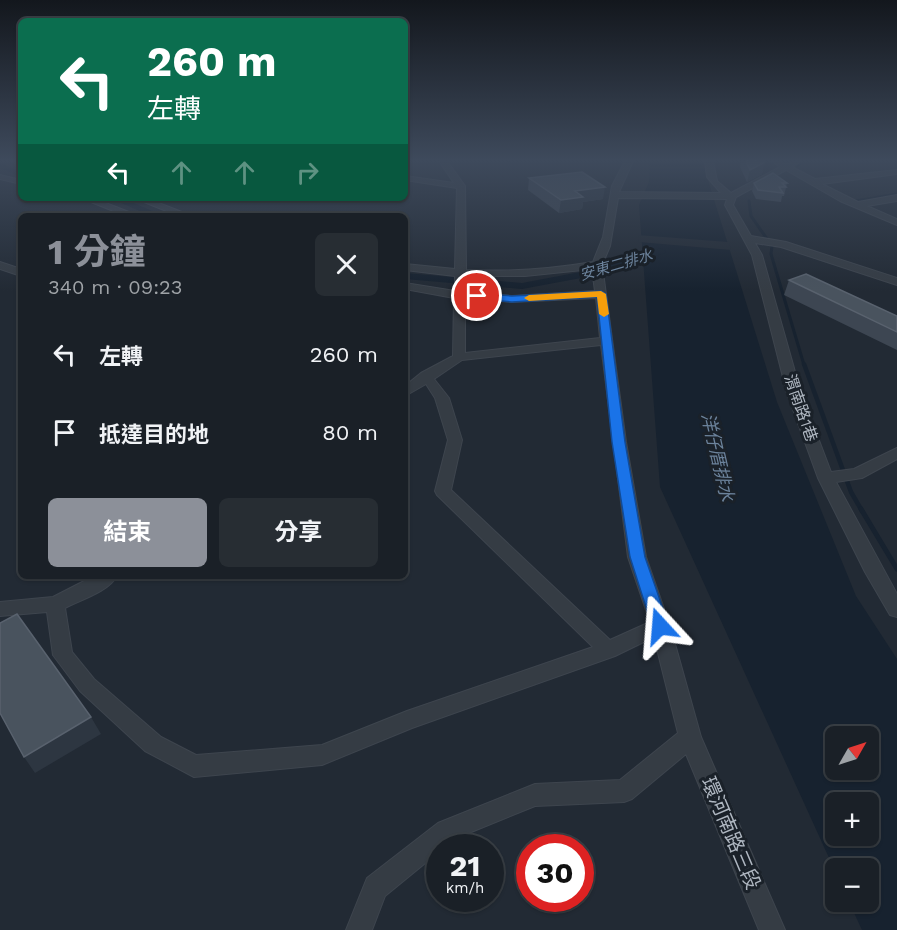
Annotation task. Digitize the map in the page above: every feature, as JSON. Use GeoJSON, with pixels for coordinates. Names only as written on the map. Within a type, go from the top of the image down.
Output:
{"type":"FeatureCollection","features":[{"type":"Feature","properties":{"kind":"street"},"geometry":{"type":"LineString","coordinates":[[102,204],[126,213]]}},
{"type":"Feature","properties":{"kind":"street"},"geometry":{"type":"LineString","coordinates":[[155,204],[178,213]]}},
{"type":"Feature","properties":{"kind":"street"},"geometry":{"type":"LineString","coordinates":[[459,357],[462,275],[460,204]]}},
{"type":"Feature","properties":{"kind":"street"},"geometry":{"type":"LineString","coordinates":[[55,604],[63,655],[87,685],[153,744],[194,766],[322,756],[407,720],[608,650],[660,626],[638,557],[619,442],[597,265],[608,238],[613,204]]}},
{"type":"Feature","properties":{"kind":"street","name":"渭南路1巷"},"geometry":{"type":"LineString","coordinates":[[729,204],[757,255],[794,393],[826,478],[874,572],[897,610]]}},
{"type":"Feature","properties":{"kind":"street"},"geometry":{"type":"LineString","coordinates":[[856,205],[897,222]]}},
{"type":"Feature","properties":{"kind":"street"},"geometry":{"type":"LineString","coordinates":[[749,239],[783,244],[897,282]]}},
{"type":"Feature","properties":{"kind":"street"},"geometry":{"type":"LineString","coordinates":[[0,265],[18,269]]}},
{"type":"Feature","properties":{"kind":"street"},"geometry":{"type":"LineString","coordinates":[[408,267],[462,275],[548,273],[597,265]]}},
{"type":"Feature","properties":{"kind":"street"},"geometry":{"type":"LineString","coordinates":[[0,273],[18,269]]}},
{"type":"Feature","properties":{"kind":"street"},"geometry":{"type":"LineString","coordinates":[[408,286],[512,299],[601,291]]}},
{"type":"Feature","properties":{"kind":"street"},"geometry":{"type":"LineString","coordinates":[[408,390],[426,376],[459,357],[607,341]]}},
{"type":"Feature","properties":{"kind":"street"},"geometry":{"type":"LineString","coordinates":[[426,376],[442,398],[455,440],[443,491],[608,650]]}},
{"type":"Feature","properties":{"kind":"street"},"geometry":{"type":"LineString","coordinates":[[826,478],[857,474],[897,453]]}},
{"type":"Feature","properties":{"kind":"street"},"geometry":{"type":"LineString","coordinates":[[0,609],[55,604],[103,579]]}},
{"type":"Feature","properties":{"kind":"street","name":"環河南路三段"},"geometry":{"type":"LineString","coordinates":[[660,626],[690,737],[772,930]]}},
{"type":"Feature","properties":{"kind":"street"},"geometry":{"type":"LineString","coordinates":[[359,930],[376,887],[446,831],[535,795],[624,791],[690,737]]}},
{"type":"Feature","properties":{"kind":"water","name":"洋仔厝排水"},"geometry":{"type":"Polygon","coordinates":[[[716,204],[777,402],[856,596],[897,659],[897,930],[862,930],[854,912],[879,912],[879,858],[829,858],[660,487],[639,205],[716,204]]]}},
{"type":"Feature","properties":{"kind":"pier"},"geometry":{"type":"Polygon","coordinates":[[[638,235],[729,242],[731,250],[639,242],[638,235]]]}},
{"type":"Feature","properties":{"kind":"building"},"geometry":{"type":"Polygon","coordinates":[[[806,274],[897,316],[897,332],[789,280],[806,274]]]}},
{"type":"Feature","properties":{"kind":"building"},"geometry":{"type":"Polygon","coordinates":[[[17,614],[91,717],[24,757],[0,713],[0,623],[17,614]]]}},
{"type":"Feature","properties":{"kind":"waterway","name":"安東二排水"},"geometry":{"type":"LineString","coordinates":[[130,204],[152,213]]}},
{"type":"Feature","properties":{"kind":"waterway"},"geometry":{"type":"LineString","coordinates":[[749,204],[751,216],[772,246],[771,254],[804,365]]}},
{"type":"Feature","properties":{"kind":"waterway","name":"安東二排水"},"geometry":{"type":"LineString","coordinates":[[408,276],[522,286],[593,273],[661,251]]}},
{"type":"Feature","properties":{"kind":"waterway"},"geometry":{"type":"LineString","coordinates":[[804,364],[851,492],[862,511]]}},
{"type":"Feature","properties":{"kind":"waterway"},"geometry":{"type":"LineString","coordinates":[[861,509],[897,569]]}},
{"type":"Feature","properties":{"kind":"slow traffic"},"geometry":{"type":"LineString","coordinates":[[529,298],[601,294],[604,314]]}},
{"type":"Feature","properties":{"kind":"route"},"geometry":{"type":"LineString","coordinates":[[477,296],[512,299],[601,294],[619,442],[638,557],[660,626]]}}]}
